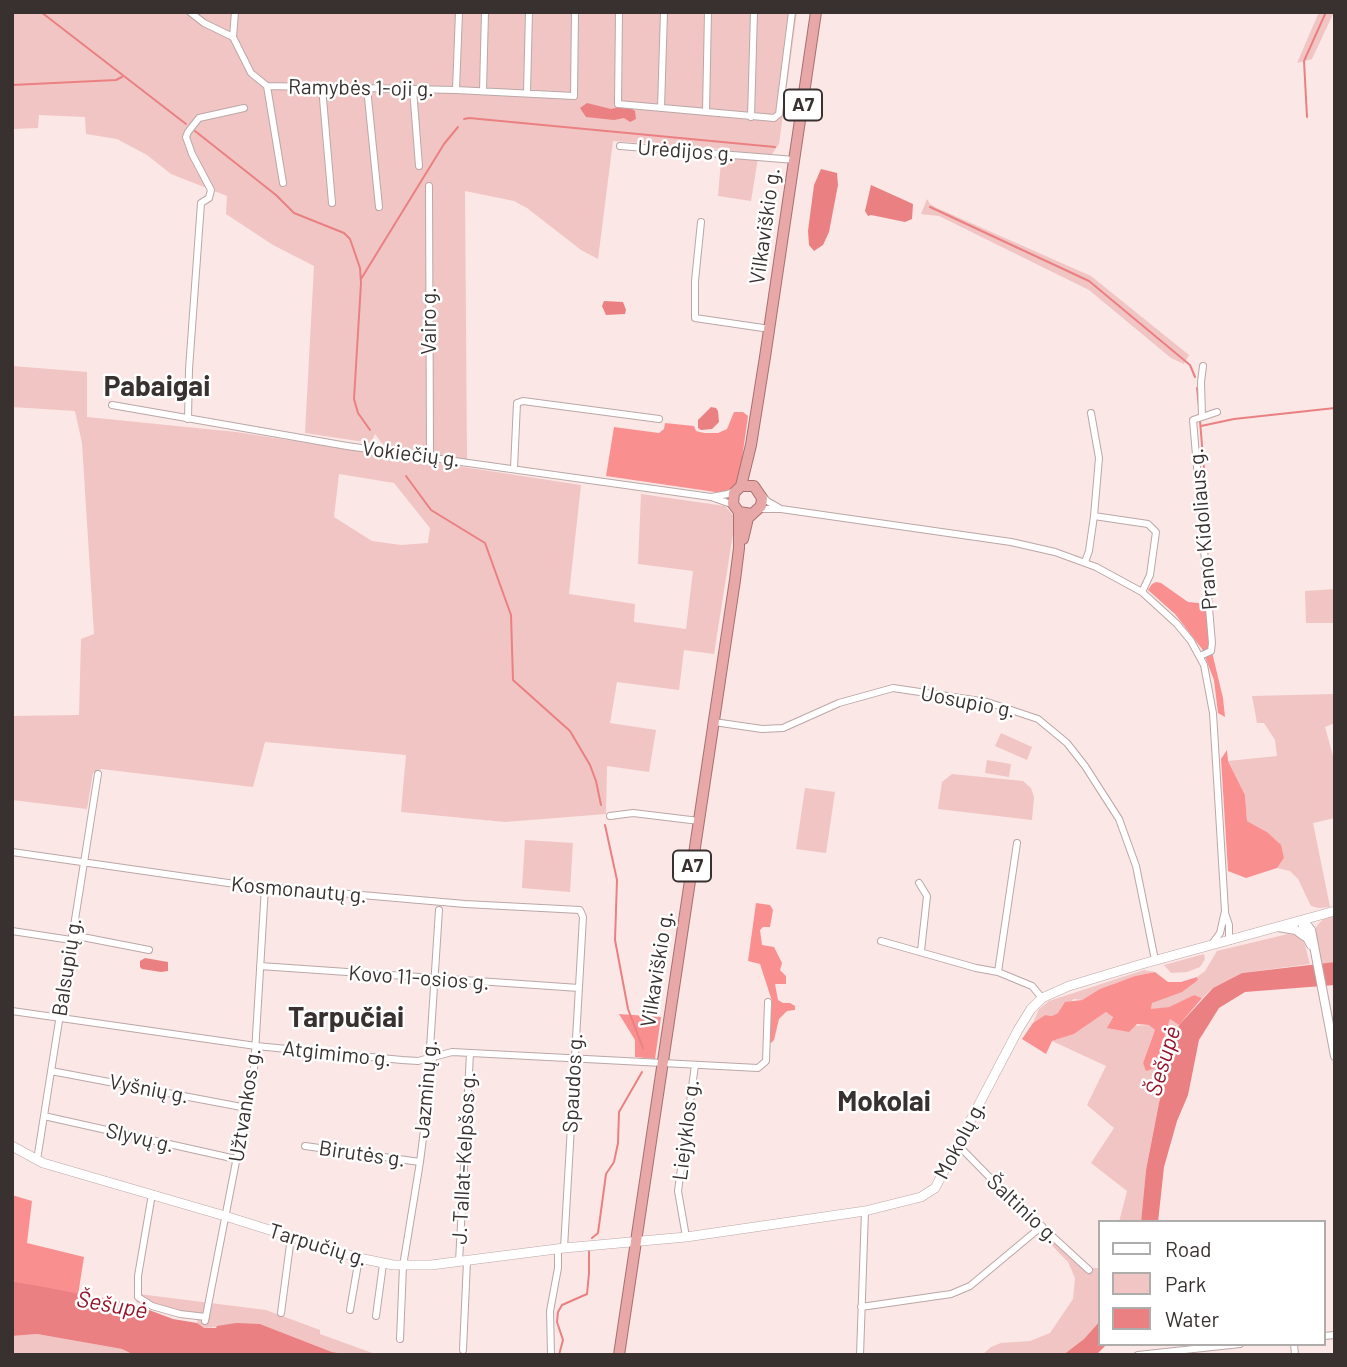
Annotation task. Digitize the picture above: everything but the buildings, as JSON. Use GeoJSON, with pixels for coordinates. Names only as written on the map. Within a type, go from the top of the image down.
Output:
{"type":"FeatureCollection","features":[{"type":"Feature","properties":{"kind":"highway","name":"Vilkaviškio g."},"geometry":{"type":"LineString","coordinates":[[619,1355],[739,548],[733,496],[751,445],[816,12]]}},
{"type":"Feature","properties":{"kind":"highway","name":"Vilkaviškio g."},"geometry":{"type":"LineString","coordinates":[[739,548],[762,502],[751,479],[751,445]]}},
{"type":"Feature","properties":{"kind":"highway"},"geometry":{"type":"LineString","coordinates":[[738,488],[758,490]]}},
{"type":"Feature","properties":{"kind":"highway"},"geometry":{"type":"LineString","coordinates":[[736,508],[755,512]]}},
{"type":"Feature","properties":{"kind":"main road","name":"Mokolų g."},"geometry":{"type":"LineString","coordinates":[[636,1241],[686,1237],[865,1211],[913,1200],[928,1193],[939,1182],[959,1146],[1018,1030],[1031,1009],[1042,998],[1069,986],[1155,960],[1335,911]]}},
{"type":"Feature","properties":{"kind":"main road","name":"Tarpučių g."},"geometry":{"type":"LineString","coordinates":[[12,1146],[37,1160],[383,1264],[403,1266],[463,1261],[636,1241]]}},
{"type":"Feature","properties":{"kind":"street"},"geometry":{"type":"LineString","coordinates":[[190,12],[204,23],[233,37],[236,28],[235,12]]}},
{"type":"Feature","properties":{"kind":"street"},"geometry":{"type":"LineString","coordinates":[[456,90],[459,12]]}},
{"type":"Feature","properties":{"kind":"street"},"geometry":{"type":"LineString","coordinates":[[483,91],[485,12]]}},
{"type":"Feature","properties":{"kind":"street"},"geometry":{"type":"LineString","coordinates":[[527,93],[529,12]]}},
{"type":"Feature","properties":{"kind":"street","name":"Ramybės 1-oji g."},"geometry":{"type":"LineString","coordinates":[[233,37],[251,73],[267,86],[456,90],[573,96],[575,12]]}},
{"type":"Feature","properties":{"kind":"street"},"geometry":{"type":"LineString","coordinates":[[619,12],[618,104],[774,118],[779,114],[792,12]]}},
{"type":"Feature","properties":{"kind":"street"},"geometry":{"type":"LineString","coordinates":[[661,108],[664,12]]}},
{"type":"Feature","properties":{"kind":"street"},"geometry":{"type":"LineString","coordinates":[[706,112],[708,12]]}},
{"type":"Feature","properties":{"kind":"street"},"geometry":{"type":"LineString","coordinates":[[751,117],[754,12]]}},
{"type":"Feature","properties":{"kind":"street"},"geometry":{"type":"LineString","coordinates":[[267,86],[283,183]]}},
{"type":"Feature","properties":{"kind":"street"},"geometry":{"type":"LineString","coordinates":[[322,87],[332,203]]}},
{"type":"Feature","properties":{"kind":"street"},"geometry":{"type":"LineString","coordinates":[[367,88],[379,206]]}},
{"type":"Feature","properties":{"kind":"street"},"geometry":{"type":"LineString","coordinates":[[413,89],[419,166]]}},
{"type":"Feature","properties":{"kind":"street"},"geometry":{"type":"LineString","coordinates":[[188,419],[201,203],[209,198],[211,190],[187,143],[188,132],[195,120],[244,108]]}},
{"type":"Feature","properties":{"kind":"street","name":"Urėdijos g."},"geometry":{"type":"LineString","coordinates":[[620,146],[794,160]]}},
{"type":"Feature","properties":{"kind":"street","name":"Vairo g."},"geometry":{"type":"LineString","coordinates":[[429,186],[430,456]]}},
{"type":"Feature","properties":{"kind":"street"},"geometry":{"type":"LineString","coordinates":[[701,222],[695,281],[695,318],[769,329]]}},
{"type":"Feature","properties":{"kind":"street"},"geometry":{"type":"LineString","coordinates":[[1203,366],[1200,382],[1202,416],[1217,412]]}},
{"type":"Feature","properties":{"kind":"street"},"geometry":{"type":"LineString","coordinates":[[514,468],[517,403],[523,401],[659,419]]}},
{"type":"Feature","properties":{"kind":"street","name":"Vokiečių g."},"geometry":{"type":"LineString","coordinates":[[112,405],[347,446],[711,497],[736,508]]}},
{"type":"Feature","properties":{"kind":"street"},"geometry":{"type":"LineString","coordinates":[[1085,562],[1094,516],[1099,458],[1091,412]]}},
{"type":"Feature","properties":{"kind":"street","name":"Prano Kidoliaus g."},"geometry":{"type":"LineString","coordinates":[[1200,656],[1211,651],[1212,643],[1194,420],[1202,416]]}},
{"type":"Feature","properties":{"kind":"street","name":"Vokiečių g."},"geometry":{"type":"LineString","coordinates":[[711,497],[728,494],[738,488]]}},
{"type":"Feature","properties":{"kind":"street"},"geometry":{"type":"LineString","coordinates":[[758,490],[767,501],[781,509]]}},
{"type":"Feature","properties":{"kind":"street"},"geometry":{"type":"LineString","coordinates":[[755,512],[781,509],[1020,544],[1085,562],[1142,592],[1177,624],[1200,656],[1209,685],[1213,713],[1225,926],[1229,941]]}},
{"type":"Feature","properties":{"kind":"street"},"geometry":{"type":"LineString","coordinates":[[1094,516],[1149,524],[1153,527],[1156,537],[1150,576],[1142,592]]}},
{"type":"Feature","properties":{"kind":"street","name":"Uosupio g."},"geometry":{"type":"LineString","coordinates":[[714,722],[762,729],[783,728],[839,703],[893,688],[987,702],[1038,719],[1067,743],[1119,819],[1136,866],[1155,960]]}},
{"type":"Feature","properties":{"kind":"street","name":"Balsupių g."},"geometry":{"type":"LineString","coordinates":[[37,1160],[98,774]]}},
{"type":"Feature","properties":{"kind":"street"},"geometry":{"type":"LineString","coordinates":[[610,816],[633,813],[699,821]]}},
{"type":"Feature","properties":{"kind":"street"},"geometry":{"type":"LineString","coordinates":[[998,972],[1017,843]]}},
{"type":"Feature","properties":{"kind":"street","name":"Kosmonautų g."},"geometry":{"type":"LineString","coordinates":[[12,852],[212,882],[465,904],[580,910],[583,917]]}},
{"type":"Feature","properties":{"kind":"street"},"geometry":{"type":"LineString","coordinates":[[919,883],[927,896],[921,951]]}},
{"type":"Feature","properties":{"kind":"street","name":"Užtvankos g."},"geometry":{"type":"LineString","coordinates":[[152,1194],[136,1292],[138,1297],[152,1306],[205,1319],[247,1108],[256,1046],[265,887]]}},
{"type":"Feature","properties":{"kind":"street","name":"Jazminų g."},"geometry":{"type":"LineString","coordinates":[[400,1339],[403,1266],[433,1058],[430,1048],[439,910]]}},
{"type":"Feature","properties":{"kind":"street"},"geometry":{"type":"LineString","coordinates":[[1308,933],[1320,915]]}},
{"type":"Feature","properties":{"kind":"street","name":"Spaudos g."},"geometry":{"type":"LineString","coordinates":[[551,1355],[550,1311],[561,1248],[583,917]]}},
{"type":"Feature","properties":{"kind":"street"},"geometry":{"type":"LineString","coordinates":[[1303,920],[1313,950],[1335,1056]]}},
{"type":"Feature","properties":{"kind":"street"},"geometry":{"type":"LineString","coordinates":[[1225,926],[1247,936]]}},
{"type":"Feature","properties":{"kind":"street"},"geometry":{"type":"LineString","coordinates":[[1210,946],[1225,926]]}},
{"type":"Feature","properties":{"kind":"street"},"geometry":{"type":"LineString","coordinates":[[1278,927],[1308,933]]}},
{"type":"Feature","properties":{"kind":"street"},"geometry":{"type":"LineString","coordinates":[[12,931],[149,950]]}},
{"type":"Feature","properties":{"kind":"street"},"geometry":{"type":"LineString","coordinates":[[881,941],[998,972],[1032,986],[1042,998]]}},
{"type":"Feature","properties":{"kind":"street","name":"Kovo 11-osios g."},"geometry":{"type":"LineString","coordinates":[[260,966],[579,988]]}},
{"type":"Feature","properties":{"kind":"street","name":"Atgimimo g."},"geometry":{"type":"LineString","coordinates":[[12,1011],[256,1046],[402,1060],[433,1058],[452,1052],[762,1067],[767,1053],[768,1002]]}},
{"type":"Feature","properties":{"kind":"street","name":"J. Tallat-Kelpšos g."},"geometry":{"type":"LineString","coordinates":[[463,1350],[470,1053]]}},
{"type":"Feature","properties":{"kind":"street","name":"Liejyklos g."},"geometry":{"type":"LineString","coordinates":[[686,1237],[678,1191],[695,1065]]}},
{"type":"Feature","properties":{"kind":"street","name":"Vyšnių g."},"geometry":{"type":"LineString","coordinates":[[51,1071],[247,1108]]}},
{"type":"Feature","properties":{"kind":"street","name":"Slyvų g."},"geometry":{"type":"LineString","coordinates":[[44,1116],[236,1159]]}},
{"type":"Feature","properties":{"kind":"street","name":"Birutės g."},"geometry":{"type":"LineString","coordinates":[[305,1146],[420,1162]]}},
{"type":"Feature","properties":{"kind":"street","name":"Šaltinio g."},"geometry":{"type":"LineString","coordinates":[[959,1146],[982,1172],[1089,1270]]}},
{"type":"Feature","properties":{"kind":"street"},"geometry":{"type":"LineString","coordinates":[[860,1355],[865,1211]]}},
{"type":"Feature","properties":{"kind":"street"},"geometry":{"type":"LineString","coordinates":[[861,1307],[951,1294],[970,1286],[1042,1226]]}},
{"type":"Feature","properties":{"kind":"street"},"geometry":{"type":"LineString","coordinates":[[281,1313],[291,1237]]}},
{"type":"Feature","properties":{"kind":"street"},"geometry":{"type":"LineString","coordinates":[[350,1310],[359,1258]]}},
{"type":"Feature","properties":{"kind":"street"},"geometry":{"type":"LineString","coordinates":[[376,1316],[383,1264]]}},
{"type":"Feature","properties":{"kind":"street"},"geometry":{"type":"LineString","coordinates":[[1138,1355],[1221,1346]]}},
{"type":"Feature","properties":{"kind":"green space"},"geometry":{"type":"Polygon","coordinates":[[[12,12],[797,12],[779,144],[772,154],[758,158],[751,201],[718,196],[722,149],[613,141],[598,259],[581,250],[514,201],[465,191],[467,461],[387,450],[375,434],[371,443],[305,433],[314,266],[273,245],[226,214],[227,196],[171,174],[147,155],[117,139],[86,134],[85,117],[39,115],[38,128],[12,129],[12,12]]]}},
{"type":"Feature","properties":{"kind":"green space"},"geometry":{"type":"Polygon","coordinates":[[[1319,12],[1334,12],[1312,59],[1297,63],[1319,12]]]}},
{"type":"Feature","properties":{"kind":"green space"},"geometry":{"type":"Polygon","coordinates":[[[927,199],[937,208],[1091,276],[1189,355],[1184,364],[1171,358],[1089,290],[939,216],[921,214],[927,199]]]}},
{"type":"Feature","properties":{"kind":"green space"},"geometry":{"type":"Polygon","coordinates":[[[12,366],[87,372],[87,417],[236,432],[581,485],[569,594],[635,604],[634,622],[686,629],[693,571],[638,564],[641,494],[725,506],[735,521],[714,654],[684,650],[679,690],[617,682],[610,723],[656,730],[649,772],[607,766],[606,814],[505,822],[401,812],[406,755],[265,742],[253,787],[101,769],[93,773],[87,809],[12,800],[12,716],[79,715],[81,639],[94,634],[82,443],[75,411],[12,407],[12,366]],[[339,474],[334,517],[372,541],[401,545],[428,543],[430,528],[394,483],[339,474]]]}},
{"type":"Feature","properties":{"kind":"green space"},"geometry":{"type":"Polygon","coordinates":[[[1335,589],[1335,623],[1306,623],[1305,591],[1335,589]]]}},
{"type":"Feature","properties":{"kind":"green space"},"geometry":{"type":"Polygon","coordinates":[[[1335,689],[1335,723],[1325,727],[1335,763],[1335,818],[1313,823],[1330,907],[1319,908],[1311,906],[1298,879],[1290,871],[1277,868],[1284,858],[1267,832],[1247,821],[1245,795],[1228,761],[1277,756],[1275,740],[1264,723],[1257,723],[1252,696],[1334,694],[1335,689]]]}},
{"type":"Feature","properties":{"kind":"green space"},"geometry":{"type":"Polygon","coordinates":[[[1001,733],[1032,747],[1027,760],[995,746],[1001,733]]]}},
{"type":"Feature","properties":{"kind":"green space"},"geometry":{"type":"Polygon","coordinates":[[[987,760],[1011,764],[1009,777],[985,773],[987,760]]]}},
{"type":"Feature","properties":{"kind":"green space"},"geometry":{"type":"Polygon","coordinates":[[[952,774],[1023,781],[1031,788],[1034,797],[1032,820],[938,809],[942,782],[952,774]]]}},
{"type":"Feature","properties":{"kind":"green space"},"geometry":{"type":"Polygon","coordinates":[[[805,788],[835,792],[826,853],[796,849],[805,788]]]}},
{"type":"Feature","properties":{"kind":"green space"},"geometry":{"type":"Polygon","coordinates":[[[525,840],[573,843],[570,892],[522,888],[525,840]]]}},
{"type":"Feature","properties":{"kind":"green space"},"geometry":{"type":"Polygon","coordinates":[[[1335,914],[1335,962],[1321,964],[1316,927],[1323,919],[1335,914]]]}},
{"type":"Feature","properties":{"kind":"green space"},"geometry":{"type":"Polygon","coordinates":[[[1288,934],[1296,935],[1304,942],[1310,964],[1242,973],[1213,988],[1202,998],[1194,995],[1169,1007],[1151,1010],[1152,1003],[1198,980],[1197,977],[1205,971],[1217,951],[1288,934]]]}},
{"type":"Feature","properties":{"kind":"green space"},"geometry":{"type":"Polygon","coordinates":[[[1204,954],[1205,959],[1200,967],[1187,972],[1171,973],[1164,965],[1204,954]]]}},
{"type":"Feature","properties":{"kind":"green space"},"geometry":{"type":"Polygon","coordinates":[[[1144,970],[1155,972],[1113,984],[1082,1000],[1074,999],[1053,1016],[1045,1015],[1033,1023],[1039,1009],[1049,1001],[1144,970]]]}},
{"type":"Feature","properties":{"kind":"green space"},"geometry":{"type":"Polygon","coordinates":[[[1106,1012],[1113,1016],[1108,1027],[1150,1025],[1155,1030],[1143,1063],[1155,1068],[1170,1018],[1179,1025],[1159,1103],[1146,1170],[1141,1220],[1120,1220],[1127,1191],[1091,1163],[1114,1128],[1087,1105],[1106,1066],[1052,1041],[1074,1034],[1106,1012]]]}},
{"type":"Feature","properties":{"kind":"green space"},"geometry":{"type":"Polygon","coordinates":[[[1044,1230],[1084,1268],[1098,1268],[1098,1323],[1084,1339],[1063,1355],[982,1355],[1001,1343],[1030,1341],[1050,1333],[1073,1299],[1075,1278],[1068,1262],[1040,1233],[1044,1230]]]}},
{"type":"Feature","properties":{"kind":"green space"},"geometry":{"type":"Polygon","coordinates":[[[139,1294],[266,1310],[320,1330],[320,1334],[378,1355],[332,1352],[260,1324],[204,1328],[198,1326],[197,1319],[136,1302],[139,1294]]]}},
{"type":"Feature","properties":{"kind":"green space"},"geometry":{"type":"Polygon","coordinates":[[[37,1334],[122,1349],[134,1355],[12,1353],[12,1336],[37,1334]]]}},
{"type":"Feature","properties":{"kind":"shaded area"},"geometry":{"type":"Polygon","coordinates":[[[734,412],[743,412],[748,416],[739,480],[728,491],[722,493],[606,476],[614,427],[659,433],[664,429],[665,423],[694,426],[696,431],[704,433],[718,433],[727,429],[734,412]]]}},
{"type":"Feature","properties":{"kind":"shaded area"},"geometry":{"type":"Polygon","coordinates":[[[1156,582],[1188,602],[1209,604],[1212,652],[1225,717],[1218,713],[1214,680],[1202,649],[1175,614],[1148,590],[1156,582]]]}},
{"type":"Feature","properties":{"kind":"shaded area"},"geometry":{"type":"Polygon","coordinates":[[[1227,750],[1228,761],[1245,795],[1247,821],[1267,832],[1281,845],[1284,858],[1277,868],[1246,878],[1228,871],[1221,759],[1227,750]]]}},
{"type":"Feature","properties":{"kind":"shaded area"},"geometry":{"type":"Polygon","coordinates":[[[756,903],[770,905],[773,910],[770,927],[760,930],[762,945],[774,947],[782,963],[780,970],[786,976],[786,984],[775,984],[778,1000],[795,1006],[795,1010],[787,1011],[779,1019],[771,1043],[772,1001],[760,964],[748,961],[756,903]]]}},
{"type":"Feature","properties":{"kind":"shaded area"},"geometry":{"type":"Polygon","coordinates":[[[1155,972],[1168,982],[1181,982],[1197,977],[1198,980],[1182,992],[1152,1003],[1151,1009],[1169,1007],[1194,995],[1202,998],[1179,1025],[1170,1019],[1155,1068],[1146,1071],[1143,1063],[1155,1030],[1149,1025],[1137,1024],[1129,1032],[1107,1028],[1113,1017],[1106,1012],[1074,1034],[1052,1041],[1046,1054],[1022,1039],[1033,1023],[1045,1015],[1058,1013],[1065,1002],[1082,1000],[1100,989],[1155,972]]]}},
{"type":"Feature","properties":{"kind":"shaded area"},"geometry":{"type":"Polygon","coordinates":[[[619,1014],[661,1017],[655,1059],[635,1057],[635,1040],[619,1014]]]}},
{"type":"Feature","properties":{"kind":"shaded area"},"geometry":{"type":"Polygon","coordinates":[[[12,1195],[32,1201],[27,1243],[84,1257],[78,1295],[12,1281],[12,1195]]]}},
{"type":"Feature","properties":{"kind":"water"},"geometry":{"type":"Polygon","coordinates":[[[587,103],[611,109],[632,109],[636,119],[630,122],[624,118],[614,120],[586,117],[580,108],[587,103]]]}},
{"type":"Feature","properties":{"kind":"water"},"geometry":{"type":"Polygon","coordinates":[[[821,169],[837,173],[838,185],[829,232],[823,245],[814,251],[809,245],[808,231],[814,185],[821,169]]]}},
{"type":"Feature","properties":{"kind":"water"},"geometry":{"type":"Polygon","coordinates":[[[871,185],[913,204],[912,219],[905,222],[868,216],[865,211],[871,185]]]}},
{"type":"Feature","properties":{"kind":"water"},"geometry":{"type":"Polygon","coordinates":[[[604,301],[623,302],[625,314],[606,315],[602,306],[604,301]]]}},
{"type":"Feature","properties":{"kind":"water"},"geometry":{"type":"Polygon","coordinates":[[[711,407],[718,411],[719,422],[712,429],[701,430],[698,428],[698,420],[711,407]]]}},
{"type":"Feature","properties":{"kind":"water"},"geometry":{"type":"Polygon","coordinates":[[[145,958],[168,962],[168,971],[142,969],[140,961],[145,958]]]}},
{"type":"Feature","properties":{"kind":"water"},"geometry":{"type":"Polygon","coordinates":[[[1335,962],[1335,985],[1245,992],[1219,1008],[1199,1040],[1188,1095],[1177,1121],[1164,1167],[1158,1220],[1141,1220],[1146,1170],[1159,1103],[1179,1025],[1213,988],[1242,973],[1335,962]]]}},
{"type":"Feature","properties":{"kind":"water","name":"Šešupė"},"geometry":{"type":"Polygon","coordinates":[[[12,1281],[133,1304],[173,1319],[197,1323],[204,1328],[236,1323],[260,1324],[332,1352],[351,1355],[134,1355],[122,1349],[37,1334],[12,1336],[12,1281]]]}},
{"type":"Feature","properties":{"kind":"water"},"geometry":{"type":"Polygon","coordinates":[[[1098,1323],[1098,1346],[1105,1346],[1096,1355],[1063,1355],[1084,1339],[1098,1323]]]}},
{"type":"Feature","properties":{"kind":"waterway"},"geometry":{"type":"LineString","coordinates":[[41,12],[186,124]]}},
{"type":"Feature","properties":{"kind":"waterway"},"geometry":{"type":"LineString","coordinates":[[1307,117],[1304,61],[1326,12]]}},
{"type":"Feature","properties":{"kind":"waterway"},"geometry":{"type":"LineString","coordinates":[[12,85],[116,80],[122,77]]}},
{"type":"Feature","properties":{"kind":"waterway"},"geometry":{"type":"LineString","coordinates":[[464,119],[775,147]]}},
{"type":"Feature","properties":{"kind":"waterway"},"geometry":{"type":"LineString","coordinates":[[361,279],[444,144],[458,127]]}},
{"type":"Feature","properties":{"kind":"waterway"},"geometry":{"type":"LineString","coordinates":[[195,131],[276,195],[294,213],[344,233],[350,239],[360,268],[361,283],[354,399],[358,413],[370,430]]}},
{"type":"Feature","properties":{"kind":"waterway"},"geometry":{"type":"LineString","coordinates":[[930,207],[1089,281],[1190,365],[1195,377]]}},
{"type":"Feature","properties":{"kind":"waterway"},"geometry":{"type":"LineString","coordinates":[[1197,388],[1199,407]]}},
{"type":"Feature","properties":{"kind":"waterway"},"geometry":{"type":"LineString","coordinates":[[1201,426],[1234,419],[1335,408]]}},
{"type":"Feature","properties":{"kind":"waterway"},"geometry":{"type":"LineString","coordinates":[[1200,421],[1204,470]]}},
{"type":"Feature","properties":{"kind":"waterway"},"geometry":{"type":"LineString","coordinates":[[406,476],[431,510],[485,543],[511,615],[513,680],[570,731],[590,765],[601,805]]}},
{"type":"Feature","properties":{"kind":"waterway"},"geometry":{"type":"LineString","coordinates":[[1212,573],[1213,587]]}},
{"type":"Feature","properties":{"kind":"waterway"},"geometry":{"type":"LineString","coordinates":[[605,825],[617,880],[615,940],[628,1009],[643,1048]]}},
{"type":"Feature","properties":{"kind":"waterway"},"geometry":{"type":"LineString","coordinates":[[592,1238],[598,1233],[606,1174],[614,1162],[619,1112],[642,1072]]}},
{"type":"Feature","properties":{"kind":"waterway"},"geometry":{"type":"LineString","coordinates":[[559,1355],[563,1340],[557,1322],[558,1312],[562,1305],[587,1294],[589,1251]]}},
{"type":"Feature","properties":{"kind":"district","name":"Pabaigai"},"geometry":{"type":"Point","coordinates":[157,387]}},
{"type":"Feature","properties":{"kind":"district","name":"Tarpučiai"},"geometry":{"type":"Point","coordinates":[346,1018]}},
{"type":"Feature","properties":{"kind":"district","name":"Mokolai"},"geometry":{"type":"Point","coordinates":[884,1102]}}]}
